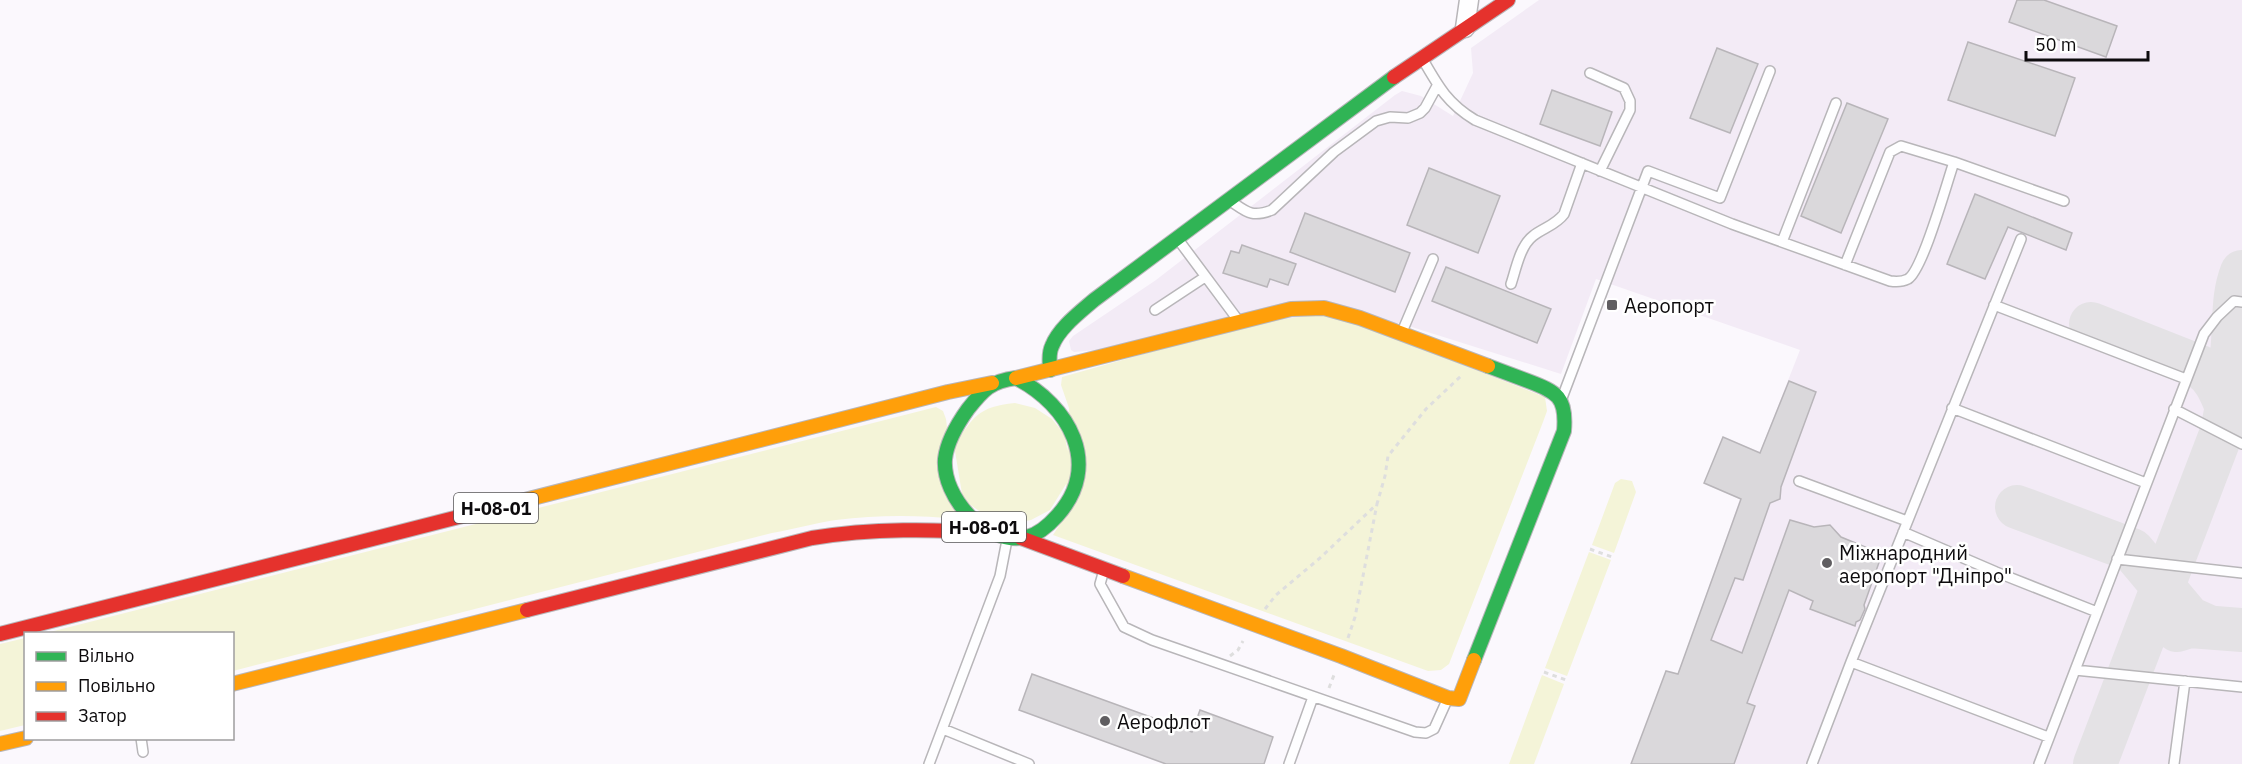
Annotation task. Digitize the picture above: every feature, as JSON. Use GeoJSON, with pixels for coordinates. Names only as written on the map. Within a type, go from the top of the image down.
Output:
{"type":"FeatureCollection","features":[{"type":"Feature","properties":{"kind":"main road"},"geometry":{"type":"LineString","coordinates":[[1050,370],[1050,351],[1054,342],[1083,310],[1227,199],[1422,58],[1508,0]]}},
{"type":"Feature","properties":{"kind":"main road","name":"Н-08-01"},"geometry":{"type":"LineString","coordinates":[[0,634],[948,392],[1050,370],[1291,309],[1324,308],[1360,318],[1552,390],[1562,398]]}},
{"type":"Feature","properties":{"kind":"main road","name":"Н-08-01"},"geometry":{"type":"LineString","coordinates":[[234,683],[812,538],[893,528],[940,528],[1008,536],[1031,536],[1063,509],[1074,491],[1079,455],[1074,437],[1054,405],[1040,392],[1016,378]]}},
{"type":"Feature","properties":{"kind":"main road","name":"Н-08-01"},"geometry":{"type":"LineString","coordinates":[[992,383],[967,411],[956,428],[945,460],[946,476],[960,507],[973,522],[1105,568],[1448,698]]}},
{"type":"Feature","properties":{"kind":"main road"},"geometry":{"type":"LineString","coordinates":[[1448,698],[1459,699],[1560,442],[1566,414],[1562,398]]}},
{"type":"Feature","properties":{"kind":"main road"},"geometry":{"type":"LineString","coordinates":[[0,744],[24,738]]}},
{"type":"Feature","properties":{"kind":"street"},"geometry":{"type":"LineString","coordinates":[[1465,28],[1469,0]]}},
{"type":"Feature","properties":{"kind":"lane"},"geometry":{"type":"LineString","coordinates":[[1422,58],[1437,86],[1454,106],[1475,120],[1782,242],[1890,281],[1899,282],[1914,274],[1954,162]]}},
{"type":"Feature","properties":{"kind":"lane"},"geometry":{"type":"LineString","coordinates":[[1562,398],[1648,171],[1720,198],[1770,71]]}},
{"type":"Feature","properties":{"kind":"lane"},"geometry":{"type":"LineString","coordinates":[[1590,73],[1624,88],[1630,101],[1630,110],[1600,171]]}},
{"type":"Feature","properties":{"kind":"lane"},"geometry":{"type":"LineString","coordinates":[[1227,199],[1250,214],[1272,210],[1334,152],[1376,121],[1390,117],[1408,118],[1420,113],[1437,86]]}},
{"type":"Feature","properties":{"kind":"lane"},"geometry":{"type":"LineString","coordinates":[[1782,242],[1836,103]]}},
{"type":"Feature","properties":{"kind":"lane"},"geometry":{"type":"LineString","coordinates":[[1845,265],[1890,153],[1896,148],[1905,147],[1954,162],[2064,201]]}},
{"type":"Feature","properties":{"kind":"lane"},"geometry":{"type":"LineString","coordinates":[[1510,284],[1524,245],[1531,237],[1559,220],[1564,214],[1582,164]]}},
{"type":"Feature","properties":{"kind":"lane"},"geometry":{"type":"LineString","coordinates":[[1177,238],[1239,321]]}},
{"type":"Feature","properties":{"kind":"lane"},"geometry":{"type":"LineString","coordinates":[[1812,764],[2020,239]]}},
{"type":"Feature","properties":{"kind":"lane"},"geometry":{"type":"LineString","coordinates":[[1402,332],[1433,259]]}},
{"type":"Feature","properties":{"kind":"lane"},"geometry":{"type":"LineString","coordinates":[[1155,310],[1205,278]]}},
{"type":"Feature","properties":{"kind":"lane"},"geometry":{"type":"LineString","coordinates":[[2039,764],[2204,334],[2210,324],[2235,301],[2242,302]]}},
{"type":"Feature","properties":{"kind":"lane"},"geometry":{"type":"LineString","coordinates":[[1994,305],[2186,378]]}},
{"type":"Feature","properties":{"kind":"lane"},"geometry":{"type":"LineString","coordinates":[[1952,408],[2146,483]]}},
{"type":"Feature","properties":{"kind":"lane"},"geometry":{"type":"LineString","coordinates":[[2174,409],[2242,444]]}},
{"type":"Feature","properties":{"kind":"lane"},"geometry":{"type":"LineString","coordinates":[[1799,482],[1907,521]]}},
{"type":"Feature","properties":{"kind":"lane"},"geometry":{"type":"LineString","coordinates":[[1903,532],[1995,572],[2097,612]]}},
{"type":"Feature","properties":{"kind":"lane"},"geometry":{"type":"LineString","coordinates":[[929,764],[1000,576],[1008,536]]}},
{"type":"Feature","properties":{"kind":"lane"},"geometry":{"type":"LineString","coordinates":[[2117,559],[2242,573]]}},
{"type":"Feature","properties":{"kind":"lane"},"geometry":{"type":"LineString","coordinates":[[1105,568],[1100,584],[1124,627],[1152,640],[1415,732],[1426,733],[1434,729],[1448,698]]}},
{"type":"Feature","properties":{"kind":"lane"},"geometry":{"type":"LineString","coordinates":[[1851,662],[2048,737]]}},
{"type":"Feature","properties":{"kind":"lane"},"geometry":{"type":"LineString","coordinates":[[2075,670],[2242,687]]}},
{"type":"Feature","properties":{"kind":"lane"},"geometry":{"type":"LineString","coordinates":[[2174,764],[2185,681]]}},
{"type":"Feature","properties":{"kind":"lane"},"geometry":{"type":"LineString","coordinates":[[1289,764],[1313,698]]}},
{"type":"Feature","properties":{"kind":"lane"},"geometry":{"type":"LineString","coordinates":[[943,729],[1029,764]]}},
{"type":"Feature","properties":{"kind":"lane"},"geometry":{"type":"LineString","coordinates":[[141,740],[143,752]]}},
{"type":"Feature","properties":{"kind":"path"},"geometry":{"type":"LineString","coordinates":[[1324,701],[1355,616],[1388,456],[1426,409],[1464,373],[1473,359]]}},
{"type":"Feature","properties":{"kind":"path"},"geometry":{"type":"LineString","coordinates":[[1219,664],[1238,650],[1253,624],[1276,595],[1320,558],[1377,504]]}},
{"type":"Feature","properties":{"kind":"path"},"geometry":{"type":"LineString","coordinates":[[1590,549],[1612,557]]}},
{"type":"Feature","properties":{"kind":"path"},"geometry":{"type":"LineString","coordinates":[[1544,672],[1566,680]]}},
{"type":"Feature","properties":{"kind":"shaded area"},"geometry":{"type":"Polygon","coordinates":[[[1539,0],[2242,0],[2242,764],[1631,764],[1666,671],[1678,674],[1740,499],[1704,483],[1723,437],[1760,452],[1800,350],[1596,279],[1561,374],[1399,323],[1074,352],[1071,350],[1069,341],[1073,336],[1156,280],[1395,95],[1402,91],[1421,96],[1453,116],[1473,73],[1471,48],[1539,0]]]}},
{"type":"Feature","properties":{"kind":"green space"},"geometry":{"type":"Polygon","coordinates":[[[1330,313],[1545,397],[1547,411],[1543,422],[1449,664],[1441,670],[1428,671],[1053,535],[1065,516],[1069,408],[1061,385],[1062,377],[1254,323],[1330,313]]]}},
{"type":"Feature","properties":{"kind":"green space"},"geometry":{"type":"Polygon","coordinates":[[[1015,403],[1035,408],[1052,419],[1065,435],[1071,476],[1050,510],[1031,520],[1013,524],[994,521],[963,500],[954,445],[978,415],[992,407],[1015,403]]]}},
{"type":"Feature","properties":{"kind":"green space"},"geometry":{"type":"Polygon","coordinates":[[[936,407],[943,411],[946,419],[958,519],[882,516],[812,524],[234,671],[234,632],[50,632],[936,407]]]}},
{"type":"Feature","properties":{"kind":"green space"},"geometry":{"type":"Polygon","coordinates":[[[1621,479],[1632,481],[1636,492],[1614,553],[1592,545],[1615,483],[1621,479]]]}},
{"type":"Feature","properties":{"kind":"green space"},"geometry":{"type":"Polygon","coordinates":[[[1589,552],[1611,560],[1567,676],[1545,668],[1589,552]]]}},
{"type":"Feature","properties":{"kind":"green space"},"geometry":{"type":"Polygon","coordinates":[[[24,638],[24,725],[0,731],[0,644],[24,638]]]}},
{"type":"Feature","properties":{"kind":"green space"},"geometry":{"type":"Polygon","coordinates":[[[1542,675],[1564,684],[1534,764],[1509,764],[1542,675]]]}},
{"type":"Feature","properties":{"kind":"building"},"geometry":{"type":"Polygon","coordinates":[[[2017,0],[2044,0],[2117,26],[2106,57],[2009,22],[2017,0]]]}},
{"type":"Feature","properties":{"kind":"building"},"geometry":{"type":"Polygon","coordinates":[[[1968,42],[2075,78],[2055,136],[1948,100],[1968,42]]]}},
{"type":"Feature","properties":{"kind":"building"},"geometry":{"type":"Polygon","coordinates":[[[1717,48],[1758,64],[1730,133],[1690,118],[1717,48]]]}},
{"type":"Feature","properties":{"kind":"building"},"geometry":{"type":"Polygon","coordinates":[[[1552,90],[1612,112],[1600,146],[1540,124],[1552,90]]]}},
{"type":"Feature","properties":{"kind":"building"},"geometry":{"type":"Polygon","coordinates":[[[1847,103],[1888,119],[1841,233],[1801,216],[1847,103]]]}},
{"type":"Feature","properties":{"kind":"building"},"geometry":{"type":"Polygon","coordinates":[[[1429,168],[1500,196],[1478,253],[1407,225],[1429,168]]]}},
{"type":"Feature","properties":{"kind":"building"},"geometry":{"type":"Polygon","coordinates":[[[1975,194],[2072,233],[2066,250],[2008,227],[1985,279],[1947,264],[1975,194]]]}},
{"type":"Feature","properties":{"kind":"building"},"geometry":{"type":"Polygon","coordinates":[[[1305,213],[1410,253],[1395,292],[1290,252],[1305,213]]]}},
{"type":"Feature","properties":{"kind":"building"},"geometry":{"type":"Polygon","coordinates":[[[1242,245],[1296,264],[1288,285],[1270,279],[1267,287],[1223,273],[1231,251],[1239,253],[1242,245]]]}},
{"type":"Feature","properties":{"kind":"building"},"geometry":{"type":"Polygon","coordinates":[[[1446,267],[1551,309],[1537,343],[1432,301],[1446,267]]]}},
{"type":"Feature","properties":{"kind":"building","name":"Міжнародний аеропорт \"Дніпро\""},"geometry":{"type":"Polygon","coordinates":[[[1789,381],[1816,392],[1781,487],[1780,499],[1770,503],[1743,580],[1735,578],[1711,640],[1742,653],[1790,520],[1814,527],[1830,525],[1841,537],[1882,554],[1864,605],[1865,609],[1855,626],[1810,609],[1813,601],[1789,590],[1747,703],[1755,706],[1734,764],[1631,764],[1666,671],[1678,674],[1741,499],[1704,483],[1723,437],[1760,453],[1789,381]]]}},
{"type":"Feature","properties":{"kind":"building","name":"Аерофлот"},"geometry":{"type":"Polygon","coordinates":[[[1032,674],[1192,732],[1200,710],[1273,737],[1264,764],[1166,764],[1019,710],[1032,674]]]}},
{"type":"Feature","properties":{"kind":"taxiway"},"geometry":{"type":"LineString","coordinates":[[2095,764],[2221,434],[2229,388],[2236,298],[2242,272]]}},
{"type":"Feature","properties":{"kind":"taxiway"},"geometry":{"type":"LineString","coordinates":[[2091,324],[2200,367],[2213,379],[2226,405]]}},
{"type":"Feature","properties":{"kind":"taxiway"},"geometry":{"type":"LineString","coordinates":[[2017,507],[2132,550],[2189,618],[2207,626]]}},
{"type":"Feature","properties":{"kind":"taxiway"},"geometry":{"type":"LineString","coordinates":[[2177,630],[2190,626],[2242,630]]}},
{"type":"Feature","properties":{"kind":"traffic: fast"},"geometry":{"type":"LineString","coordinates":[[1050,370],[1050,352],[1055,339],[1082,310],[1394,77]]}},
{"type":"Feature","properties":{"kind":"traffic: fast"},"geometry":{"type":"LineString","coordinates":[[1474,660],[1564,431],[1565,420],[1562,403],[1553,393],[1488,366]]}},
{"type":"Feature","properties":{"kind":"traffic: fast"},"geometry":{"type":"LineString","coordinates":[[1016,378],[1035,390],[1064,420],[1074,438],[1078,457],[1077,477],[1071,497],[1057,516],[1036,534],[1012,538],[982,527],[969,516],[951,489],[946,474],[945,459],[954,432],[964,414],[978,397],[994,384],[1016,378]]}},
{"type":"Feature","properties":{"kind":"traffic: slow"},"geometry":{"type":"LineString","coordinates":[[1016,378],[1291,309],[1324,308],[1360,318],[1488,366]]}},
{"type":"Feature","properties":{"kind":"traffic: slow"},"geometry":{"type":"LineString","coordinates":[[486,510],[948,392],[992,383]]}},
{"type":"Feature","properties":{"kind":"traffic: slow"},"geometry":{"type":"LineString","coordinates":[[1123,576],[1448,698],[1459,699],[1474,660]]}},
{"type":"Feature","properties":{"kind":"traffic: slow"},"geometry":{"type":"LineString","coordinates":[[234,683],[527,610]]}},
{"type":"Feature","properties":{"kind":"traffic: slow"},"geometry":{"type":"LineString","coordinates":[[0,744],[24,738]]}},
{"type":"Feature","properties":{"kind":"traffic: jam"},"geometry":{"type":"LineString","coordinates":[[1394,77],[1508,0]]}},
{"type":"Feature","properties":{"kind":"traffic: jam"},"geometry":{"type":"LineString","coordinates":[[0,634],[486,510]]}},
{"type":"Feature","properties":{"kind":"traffic: jam"},"geometry":{"type":"LineString","coordinates":[[527,610],[812,538],[858,532],[903,530],[995,533]]}},
{"type":"Feature","properties":{"kind":"traffic: jam"},"geometry":{"type":"LineString","coordinates":[[1021,538],[1123,576]]}},
{"type":"Feature","properties":{"kind":"place","name":"Аеропорт"},"geometry":{"type":"Point","coordinates":[1612,305]}},
{"type":"Feature","properties":{"kind":"place","name":"Міжнародний аеропорт \"Дніпро\""},"geometry":{"type":"Point","coordinates":[1827,563]}},
{"type":"Feature","properties":{"kind":"place","name":"Аерофлот"},"geometry":{"type":"Point","coordinates":[1105,721]}}]}
